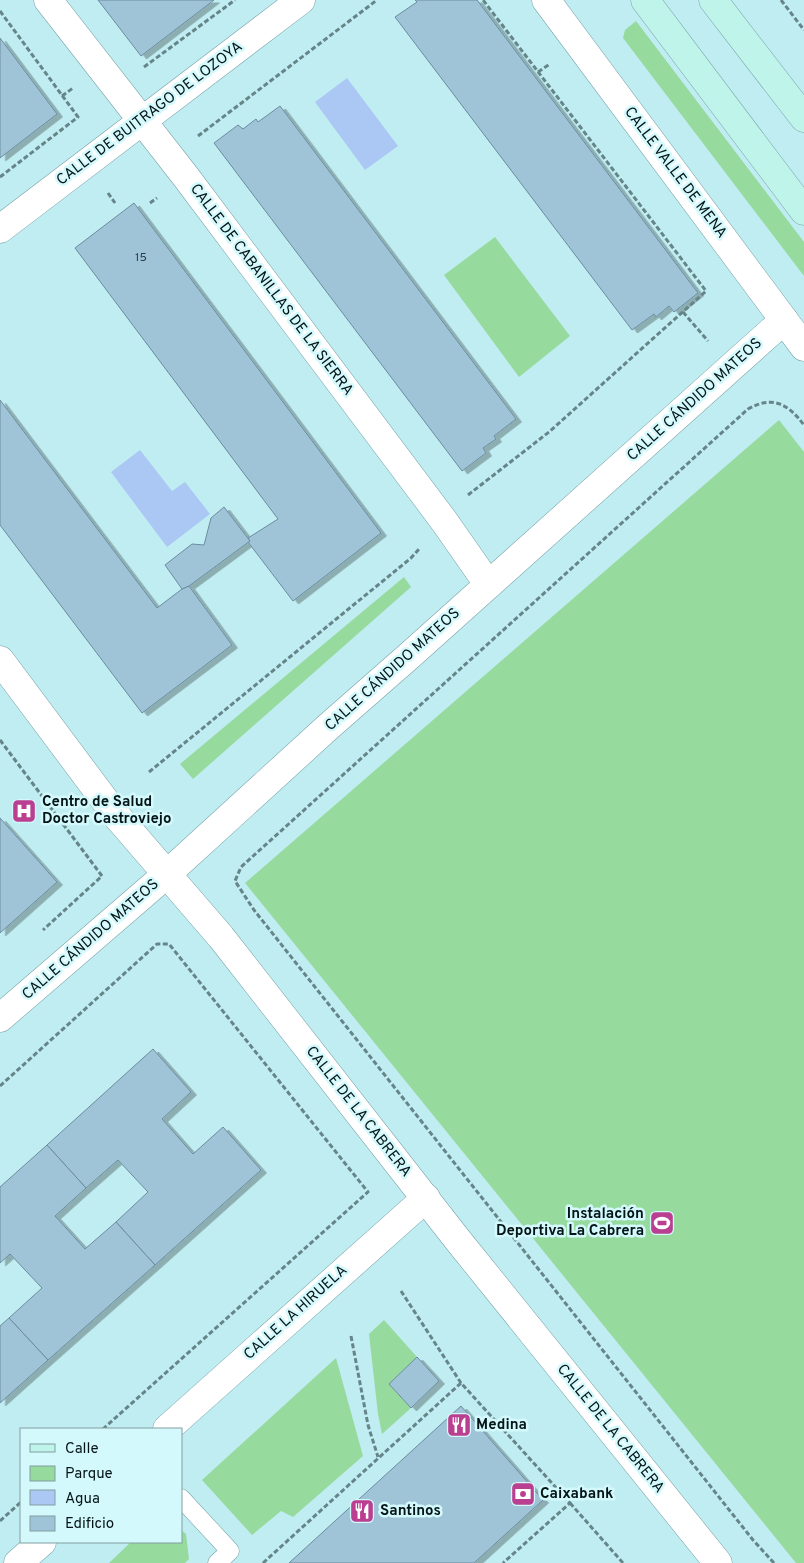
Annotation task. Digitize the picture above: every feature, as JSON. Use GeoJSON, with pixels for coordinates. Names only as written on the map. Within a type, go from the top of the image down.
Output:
{"type":"FeatureCollection","features":[{"type":"Feature","properties":{"kind":"main road"},"geometry":{"type":"LineString","coordinates":[[645,0],[804,211]]}},
{"type":"Feature","properties":{"kind":"main road"},"geometry":{"type":"LineString","coordinates":[[713,0],[804,118]]}},
{"type":"Feature","properties":{"kind":"street","name":"CALLE DE CABANILLAS DE LA SIERRA"},"geometry":{"type":"LineString","coordinates":[[48,0],[142,120],[444,520],[488,584]]}},
{"type":"Feature","properties":{"kind":"street","name":"CALLE DE BUITRAGO DE LOZOYA"},"geometry":{"type":"LineString","coordinates":[[0,229],[301,0]]}},
{"type":"Feature","properties":{"kind":"street","name":"CALLE VALLE DE MENA"},"geometry":{"type":"LineString","coordinates":[[546,0],[804,346]]}},
{"type":"Feature","properties":{"kind":"street","name":"CALLE CÁNDIDO MATEOS"},"geometry":{"type":"LineString","coordinates":[[0,1018],[167,874],[328,727],[410,656],[784,320]]}},
{"type":"Feature","properties":{"kind":"street","name":"CALLE DE LA CABRERA"},"geometry":{"type":"LineString","coordinates":[[0,660],[115,814],[227,945],[707,1559]]}},
{"type":"Feature","properties":{"kind":"street","name":"CALLE LA HIRUELA"},"geometry":{"type":"LineString","coordinates":[[168,1428],[426,1198]]}},
{"type":"Feature","properties":{"kind":"street"},"geometry":{"type":"LineString","coordinates":[[18,1563],[41,1543]]}},
{"type":"Feature","properties":{"kind":"lane"},"geometry":{"type":"LineString","coordinates":[[182,1499],[230,1551],[217,1563]]}},
{"type":"Feature","properties":{"kind":"path"},"geometry":{"type":"LineString","coordinates":[[138,71],[235,0]]}},
{"type":"Feature","properties":{"kind":"path"},"geometry":{"type":"LineString","coordinates":[[203,143],[198,136],[377,0]]}},
{"type":"Feature","properties":{"kind":"path"},"geometry":{"type":"LineString","coordinates":[[466,496],[549,432],[706,291],[483,0]]}},
{"type":"Feature","properties":{"kind":"path"},"geometry":{"type":"LineString","coordinates":[[781,0],[804,30]]}},
{"type":"Feature","properties":{"kind":"path"},"geometry":{"type":"LineString","coordinates":[[0,11],[78,117],[0,177]]}},
{"type":"Feature","properties":{"kind":"path"},"geometry":{"type":"LineString","coordinates":[[774,1563],[753,1540],[500,1223],[254,910],[235,882],[241,867],[748,409],[761,402],[781,404],[794,412],[804,425]]}},
{"type":"Feature","properties":{"kind":"path"},"geometry":{"type":"LineString","coordinates":[[149,772],[411,558]]}},
{"type":"Feature","properties":{"kind":"path"},"geometry":{"type":"LineString","coordinates":[[0,740],[102,876],[40,933]]}},
{"type":"Feature","properties":{"kind":"path"},"geometry":{"type":"LineString","coordinates":[[0,1086],[157,944],[169,944],[368,1192],[104,1428]]}},
{"type":"Feature","properties":{"kind":"path"},"geometry":{"type":"LineString","coordinates":[[401,1291],[461,1383],[623,1563]]}},
{"type":"Feature","properties":{"kind":"path"},"geometry":{"type":"LineString","coordinates":[[351,1336],[368,1425],[378,1457]]}},
{"type":"Feature","properties":{"kind":"path"},"geometry":{"type":"LineString","coordinates":[[263,1563],[461,1383]]}},
{"type":"Feature","properties":{"kind":"path"},"geometry":{"type":"LineString","coordinates":[[0,1522],[20,1503]]}},
{"type":"Feature","properties":{"kind":"path"},"geometry":{"type":"LineString","coordinates":[[503,1563],[570,1503]]}},
{"type":"Feature","properties":{"kind":"green space"},"geometry":{"type":"Polygon","coordinates":[[[636,21],[804,242],[804,276],[623,38],[625,30],[636,21]]]}},
{"type":"Feature","properties":{"kind":"green space"},"geometry":{"type":"Polygon","coordinates":[[[495,237],[570,336],[519,377],[444,275],[495,237]]]}},
{"type":"Feature","properties":{"kind":"green space","name":"Instalación Deportiva La Cabrera"},"geometry":{"type":"Polygon","coordinates":[[[779,420],[804,452],[804,1563],[796,1563],[245,883],[779,420]]]}},
{"type":"Feature","properties":{"kind":"green space"},"geometry":{"type":"Polygon","coordinates":[[[404,577],[411,587],[193,779],[180,764],[404,577]]]}},
{"type":"Feature","properties":{"kind":"green space"},"geometry":{"type":"Polygon","coordinates":[[[384,1320],[417,1357],[389,1384],[411,1408],[382,1434],[369,1334],[384,1320]]]}},
{"type":"Feature","properties":{"kind":"green space"},"geometry":{"type":"Polygon","coordinates":[[[336,1358],[363,1456],[293,1517],[281,1511],[252,1535],[202,1480],[336,1358]]]}},
{"type":"Feature","properties":{"kind":"green space"},"geometry":{"type":"Polygon","coordinates":[[[182,1531],[186,1534],[189,1559],[185,1563],[109,1563],[130,1543],[182,1543],[182,1531]]]}},
{"type":"Feature","properties":{"kind":"water"},"geometry":{"type":"Polygon","coordinates":[[[347,78],[398,146],[365,170],[315,102],[347,78]]]}},
{"type":"Feature","properties":{"kind":"water"},"geometry":{"type":"Polygon","coordinates":[[[140,450],[172,491],[185,482],[210,514],[167,547],[111,472],[140,450]]]}},
{"type":"Feature","properties":{"kind":"building"},"geometry":{"type":"Polygon","coordinates":[[[98,0],[214,0],[141,56],[98,0]]]}},
{"type":"Feature","properties":{"kind":"building"},"geometry":{"type":"Polygon","coordinates":[[[415,0],[477,0],[698,293],[674,312],[669,306],[656,317],[654,314],[632,330],[395,17],[417,2],[415,0]]]}},
{"type":"Feature","properties":{"kind":"building"},"geometry":{"type":"Polygon","coordinates":[[[0,38],[57,114],[0,158],[0,38]]]}},
{"type":"Feature","properties":{"kind":"building"},"geometry":{"type":"Polygon","coordinates":[[[280,106],[516,419],[494,436],[496,439],[483,448],[486,453],[462,471],[214,143],[238,125],[243,129],[256,119],[258,122],[280,106]]]}},
{"type":"Feature","properties":{"kind":"building"},"geometry":{"type":"Polygon","coordinates":[[[134,203],[381,533],[293,601],[248,542],[250,541],[248,538],[278,519],[75,248],[134,203]]]}},
{"type":"Feature","properties":{"kind":"building"},"geometry":{"type":"Polygon","coordinates":[[[0,400],[157,608],[189,586],[232,645],[142,713],[0,525],[0,400]]]}},
{"type":"Feature","properties":{"kind":"building"},"geometry":{"type":"Polygon","coordinates":[[[224,507],[250,541],[189,586],[182,589],[165,565],[192,544],[204,545],[211,518],[224,507]]]}},
{"type":"Feature","properties":{"kind":"building"},"geometry":{"type":"Polygon","coordinates":[[[0,818],[57,882],[0,933],[0,818]]]}},
{"type":"Feature","properties":{"kind":"building"},"geometry":{"type":"Polygon","coordinates":[[[153,1049],[191,1092],[162,1119],[193,1154],[223,1127],[261,1170],[155,1265],[116,1222],[148,1192],[118,1160],[86,1188],[47,1145],[153,1049]]]}},
{"type":"Feature","properties":{"kind":"building"},"geometry":{"type":"Polygon","coordinates":[[[47,1145],[86,1188],[55,1216],[85,1249],[116,1222],[155,1265],[48,1360],[9,1318],[42,1288],[10,1254],[0,1263],[0,1187],[47,1145]]]}},
{"type":"Feature","properties":{"kind":"building"},"geometry":{"type":"Polygon","coordinates":[[[9,1318],[48,1360],[0,1403],[0,1326],[9,1318]]]}},
{"type":"Feature","properties":{"kind":"building"},"geometry":{"type":"Polygon","coordinates":[[[417,1357],[439,1381],[411,1408],[389,1384],[417,1357]]]}},
{"type":"Feature","properties":{"kind":"building"},"geometry":{"type":"Polygon","coordinates":[[[461,1406],[543,1500],[474,1563],[289,1563],[461,1406]]]}},
{"type":"Feature","properties":{"kind":"place","name":"Centro de Salud Doctor Castroviejo"},"geometry":{"type":"Point","coordinates":[24,811]}},
{"type":"Feature","properties":{"kind":"place","name":"Instalación Deportiva La Cabrera"},"geometry":{"type":"Point","coordinates":[662,1223]}},
{"type":"Feature","properties":{"kind":"place","name":"Medina"},"geometry":{"type":"Point","coordinates":[459,1425]}},
{"type":"Feature","properties":{"kind":"place","name":"Caixabank"},"geometry":{"type":"Point","coordinates":[523,1494]}},
{"type":"Feature","properties":{"kind":"place","name":"Santinos"},"geometry":{"type":"Point","coordinates":[362,1511]}}]}
